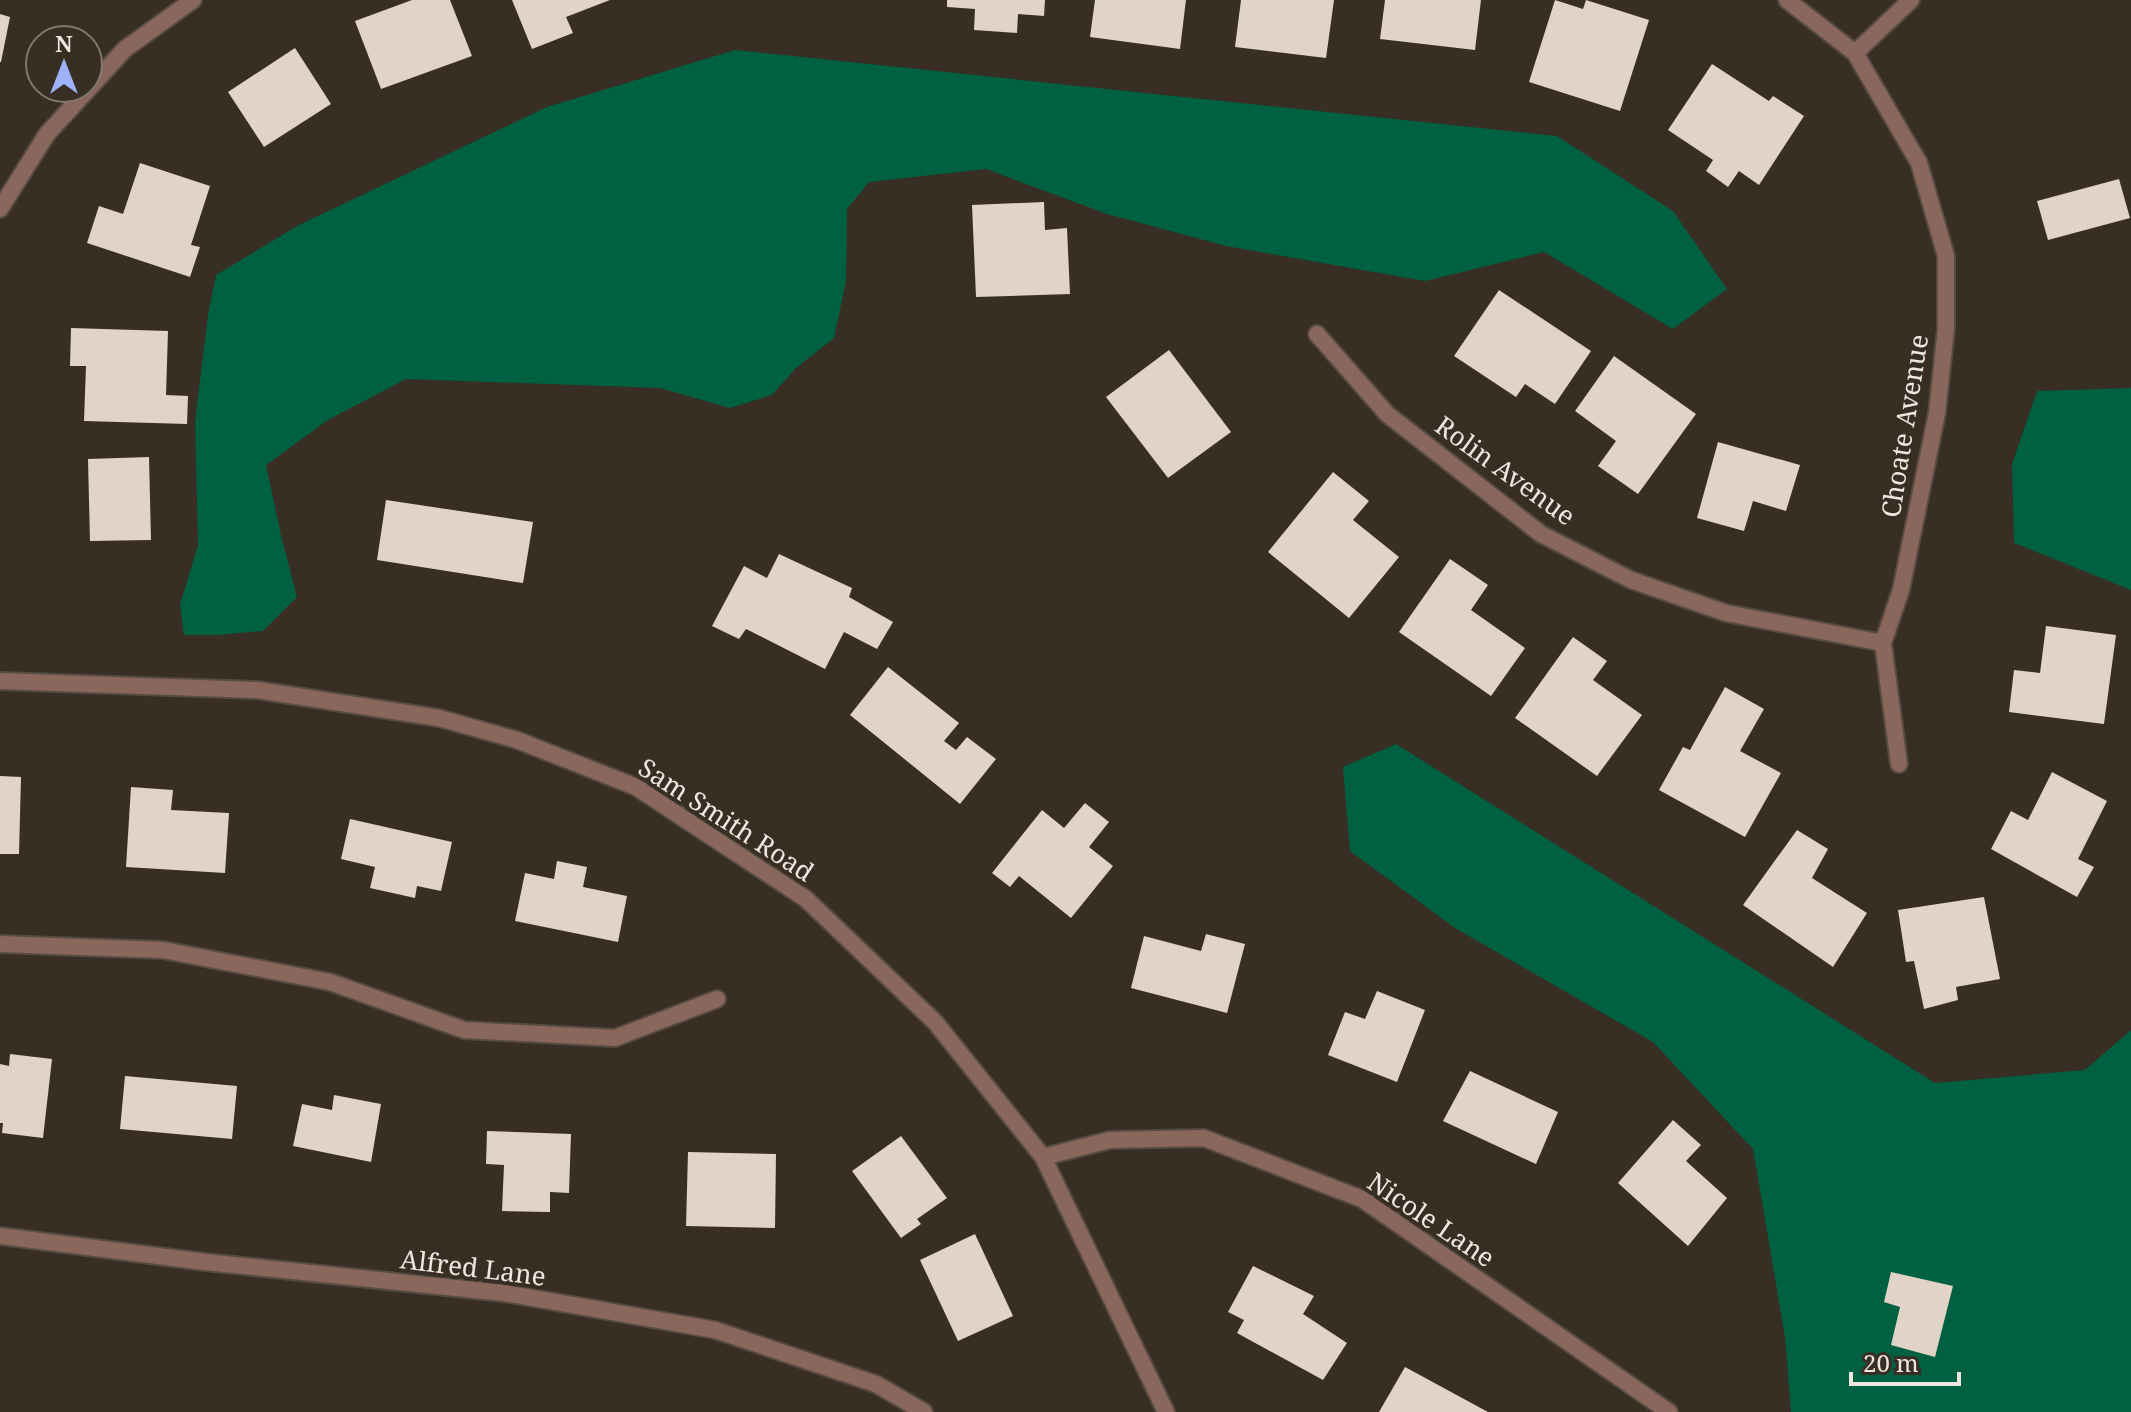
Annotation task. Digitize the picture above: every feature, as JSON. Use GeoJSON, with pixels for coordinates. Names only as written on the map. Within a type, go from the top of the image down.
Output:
{"type":"FeatureCollection","features":[{"type":"Feature","properties":{"kind":"street"},"geometry":{"type":"LineString","coordinates":[[0,209],[47,134],[125,49],[193,0]]}},
{"type":"Feature","properties":{"kind":"street","name":"Choate Avenue"},"geometry":{"type":"LineString","coordinates":[[1787,0],[1855,53],[1919,163],[1946,256],[1946,328],[1937,413],[1901,590],[1883,643],[1899,764]]}},
{"type":"Feature","properties":{"kind":"street"},"geometry":{"type":"LineString","coordinates":[[1855,53],[1911,0]]}},
{"type":"Feature","properties":{"kind":"street","name":"Rolin Avenue"},"geometry":{"type":"LineString","coordinates":[[1317,334],[1387,414],[1541,534],[1631,580],[1726,613],[1883,643]]}},
{"type":"Feature","properties":{"kind":"street","name":"Sam Smith Road"},"geometry":{"type":"LineString","coordinates":[[0,681],[257,690],[439,718],[517,740],[636,787],[806,899],[935,1022],[1043,1157],[1166,1412]]}},
{"type":"Feature","properties":{"kind":"street"},"geometry":{"type":"LineString","coordinates":[[0,944],[163,950],[330,982],[464,1030],[615,1038],[717,999]]}},
{"type":"Feature","properties":{"kind":"street","name":"Nicole Lane"},"geometry":{"type":"LineString","coordinates":[[1043,1157],[1110,1140],[1204,1138],[1362,1199],[1669,1412]]}},
{"type":"Feature","properties":{"kind":"street","name":"Alfred Lane"},"geometry":{"type":"LineString","coordinates":[[0,1236],[221,1264],[504,1293],[715,1330],[876,1384],[924,1412]]}},
{"type":"Feature","properties":{"kind":"green space"},"geometry":{"type":"Polygon","coordinates":[[[735,50],[1557,136],[1673,211],[1727,289],[1673,329],[1544,252],[1425,281],[1226,246],[1107,214],[986,169],[869,182],[847,209],[846,281],[834,338],[796,368],[772,395],[730,408],[660,388],[406,379],[328,420],[266,465],[297,597],[263,631],[184,635],[180,605],[198,545],[195,422],[216,275],[299,225],[547,107],[735,50]]]}},
{"type":"Feature","properties":{"kind":"green space"},"geometry":{"type":"Polygon","coordinates":[[[2131,388],[2131,590],[2014,543],[2012,464],[2037,391],[2131,388]]]}},
{"type":"Feature","properties":{"kind":"green space"},"geometry":{"type":"Polygon","coordinates":[[[1396,744],[1935,1083],[2085,1070],[2131,1030],[2131,1412],[1791,1412],[1785,1337],[1753,1149],[1653,1042],[1455,928],[1350,851],[1343,767],[1396,744]]]}},
{"type":"Feature","properties":{"kind":"building"},"geometry":{"type":"Polygon","coordinates":[[[412,0],[450,0],[472,56],[381,89],[355,21],[412,0]]]}},
{"type":"Feature","properties":{"kind":"building"},"geometry":{"type":"Polygon","coordinates":[[[512,0],[610,0],[566,17],[573,33],[532,49],[512,0]]]}},
{"type":"Feature","properties":{"kind":"building"},"geometry":{"type":"Polygon","coordinates":[[[947,0],[1045,0],[1044,16],[1018,14],[1017,33],[974,30],[975,9],[947,7],[947,0]]]}},
{"type":"Feature","properties":{"kind":"building"},"geometry":{"type":"Polygon","coordinates":[[[1095,0],[1186,0],[1180,49],[1090,37],[1095,0]]]}},
{"type":"Feature","properties":{"kind":"building"},"geometry":{"type":"Polygon","coordinates":[[[1241,0],[1334,0],[1326,58],[1235,47],[1241,0]]]}},
{"type":"Feature","properties":{"kind":"building"},"geometry":{"type":"Polygon","coordinates":[[[1385,0],[1481,0],[1475,50],[1380,39],[1385,0]]]}},
{"type":"Feature","properties":{"kind":"building"},"geometry":{"type":"Polygon","coordinates":[[[1555,0],[1583,9],[1586,0],[1649,20],[1620,111],[1529,82],[1555,0]]]}},
{"type":"Feature","properties":{"kind":"building"},"geometry":{"type":"Polygon","coordinates":[[[0,14],[10,17],[1,62],[0,62],[0,14]]]}},
{"type":"Feature","properties":{"kind":"building"},"geometry":{"type":"Polygon","coordinates":[[[295,48],[331,104],[264,147],[228,92],[295,48]]]}},
{"type":"Feature","properties":{"kind":"building"},"geometry":{"type":"Polygon","coordinates":[[[1712,64],[1769,101],[1773,96],[1804,116],[1759,185],[1739,171],[1728,187],[1706,171],[1713,160],[1668,130],[1712,64]]]}},
{"type":"Feature","properties":{"kind":"building"},"geometry":{"type":"Polygon","coordinates":[[[140,163],[210,186],[191,245],[200,247],[190,277],[87,243],[99,206],[123,214],[140,163]]]}},
{"type":"Feature","properties":{"kind":"building"},"geometry":{"type":"Polygon","coordinates":[[[2119,179],[2130,218],[2048,240],[2037,201],[2119,179]]]}},
{"type":"Feature","properties":{"kind":"building"},"geometry":{"type":"Polygon","coordinates":[[[1044,202],[1045,230],[1067,228],[1070,294],[976,297],[972,205],[1044,202]]]}},
{"type":"Feature","properties":{"kind":"building"},"geometry":{"type":"Polygon","coordinates":[[[1499,290],[1591,351],[1555,404],[1525,384],[1516,397],[1454,356],[1499,290]]]}},
{"type":"Feature","properties":{"kind":"building"},"geometry":{"type":"Polygon","coordinates":[[[71,328],[168,331],[166,395],[188,396],[187,424],[84,421],[86,366],[70,366],[71,328]]]}},
{"type":"Feature","properties":{"kind":"building"},"geometry":{"type":"Polygon","coordinates":[[[1169,350],[1231,432],[1168,478],[1106,397],[1169,350]]]}},
{"type":"Feature","properties":{"kind":"building"},"geometry":{"type":"Polygon","coordinates":[[[1614,356],[1696,414],[1638,494],[1598,466],[1616,441],[1575,411],[1614,356]]]}},
{"type":"Feature","properties":{"kind":"building"},"geometry":{"type":"Polygon","coordinates":[[[1718,442],[1800,465],[1786,511],[1753,501],[1744,531],[1697,518],[1718,442]]]}},
{"type":"Feature","properties":{"kind":"building"},"geometry":{"type":"Polygon","coordinates":[[[149,457],[151,540],[90,541],[88,459],[149,457]]]}},
{"type":"Feature","properties":{"kind":"building"},"geometry":{"type":"Polygon","coordinates":[[[1333,472],[1369,501],[1353,520],[1399,557],[1349,618],[1268,552],[1333,472]]]}},
{"type":"Feature","properties":{"kind":"building"},"geometry":{"type":"Polygon","coordinates":[[[386,500],[533,522],[523,583],[377,560],[386,500]]]}},
{"type":"Feature","properties":{"kind":"building"},"geometry":{"type":"Polygon","coordinates":[[[779,554],[852,588],[849,597],[893,622],[877,649],[844,632],[825,669],[746,629],[739,639],[712,626],[744,566],[767,578],[779,554]]]}},
{"type":"Feature","properties":{"kind":"building"},"geometry":{"type":"Polygon","coordinates":[[[1450,559],[1488,585],[1471,610],[1525,648],[1491,696],[1399,632],[1450,559]]]}},
{"type":"Feature","properties":{"kind":"building"},"geometry":{"type":"Polygon","coordinates":[[[2046,626],[2116,635],[2104,724],[2009,712],[2014,670],[2040,673],[2046,626]]]}},
{"type":"Feature","properties":{"kind":"building"},"geometry":{"type":"Polygon","coordinates":[[[1573,637],[1607,661],[1593,680],[1642,715],[1597,776],[1515,718],[1573,637]]]}},
{"type":"Feature","properties":{"kind":"building"},"geometry":{"type":"Polygon","coordinates":[[[888,667],[959,723],[944,741],[956,750],[967,737],[996,759],[960,804],[850,715],[888,667]]]}},
{"type":"Feature","properties":{"kind":"building"},"geometry":{"type":"Polygon","coordinates":[[[1725,687],[1764,709],[1740,751],[1781,773],[1745,837],[1659,790],[1683,747],[1690,750],[1725,687]]]}},
{"type":"Feature","properties":{"kind":"building"},"geometry":{"type":"Polygon","coordinates":[[[2052,772],[2107,801],[2078,859],[2094,867],[2077,897],[1991,849],[2011,811],[2028,820],[2052,772]]]}},
{"type":"Feature","properties":{"kind":"building"},"geometry":{"type":"Polygon","coordinates":[[[0,776],[21,777],[19,854],[0,854],[0,776]]]}},
{"type":"Feature","properties":{"kind":"building"},"geometry":{"type":"Polygon","coordinates":[[[131,787],[173,790],[171,810],[229,813],[225,873],[126,867],[131,787]]]}},
{"type":"Feature","properties":{"kind":"building"},"geometry":{"type":"Polygon","coordinates":[[[1085,803],[1109,822],[1089,847],[1113,866],[1071,918],[1019,876],[1010,887],[992,873],[1042,810],[1064,828],[1085,803]]]}},
{"type":"Feature","properties":{"kind":"building"},"geometry":{"type":"Polygon","coordinates":[[[350,819],[452,842],[441,891],[417,886],[415,898],[370,888],[375,867],[341,859],[350,819]]]}},
{"type":"Feature","properties":{"kind":"building"},"geometry":{"type":"Polygon","coordinates":[[[1797,830],[1828,849],[1812,878],[1867,913],[1833,967],[1743,905],[1797,830]]]}},
{"type":"Feature","properties":{"kind":"building"},"geometry":{"type":"Polygon","coordinates":[[[557,861],[587,867],[583,887],[627,896],[618,942],[515,921],[525,873],[554,879],[557,861]]]}},
{"type":"Feature","properties":{"kind":"building"},"geometry":{"type":"Polygon","coordinates":[[[1984,897],[2000,979],[1956,987],[1958,1000],[1924,1009],[1914,961],[1906,962],[1898,910],[1984,897]]]}},
{"type":"Feature","properties":{"kind":"building"},"geometry":{"type":"Polygon","coordinates":[[[1206,934],[1245,944],[1227,1013],[1131,988],[1144,936],[1201,951],[1206,934]]]}},
{"type":"Feature","properties":{"kind":"building"},"geometry":{"type":"Polygon","coordinates":[[[1377,991],[1425,1010],[1397,1082],[1328,1055],[1345,1012],[1365,1019],[1377,991]]]}},
{"type":"Feature","properties":{"kind":"building"},"geometry":{"type":"Polygon","coordinates":[[[10,1054],[52,1059],[43,1138],[2,1133],[0,1064],[9,1066],[10,1054]]]}},
{"type":"Feature","properties":{"kind":"building"},"geometry":{"type":"Polygon","coordinates":[[[1470,1071],[1558,1112],[1536,1164],[1443,1121],[1470,1071]]]}},
{"type":"Feature","properties":{"kind":"building"},"geometry":{"type":"Polygon","coordinates":[[[125,1076],[237,1086],[232,1139],[120,1129],[125,1076]]]}},
{"type":"Feature","properties":{"kind":"building"},"geometry":{"type":"Polygon","coordinates":[[[334,1095],[381,1104],[371,1162],[293,1146],[302,1104],[332,1110],[334,1095]]]}},
{"type":"Feature","properties":{"kind":"building"},"geometry":{"type":"Polygon","coordinates":[[[1673,1120],[1701,1145],[1686,1161],[1727,1198],[1688,1246],[1618,1183],[1673,1120]]]}},
{"type":"Feature","properties":{"kind":"building"},"geometry":{"type":"Polygon","coordinates":[[[487,1131],[571,1134],[569,1193],[550,1192],[550,1212],[502,1211],[504,1165],[486,1164],[487,1131]]]}},
{"type":"Feature","properties":{"kind":"building"},"geometry":{"type":"Polygon","coordinates":[[[901,1136],[947,1198],[917,1219],[921,1224],[901,1238],[852,1171],[901,1136]]]}},
{"type":"Feature","properties":{"kind":"building"},"geometry":{"type":"Polygon","coordinates":[[[688,1152],[776,1154],[775,1228],[686,1226],[688,1152]]]}},
{"type":"Feature","properties":{"kind":"building"},"geometry":{"type":"Polygon","coordinates":[[[975,1234],[1013,1316],[958,1341],[920,1260],[975,1234]]]}},
{"type":"Feature","properties":{"kind":"building"},"geometry":{"type":"Polygon","coordinates":[[[1253,1266],[1314,1296],[1303,1314],[1347,1343],[1323,1380],[1237,1333],[1244,1320],[1228,1312],[1253,1266]]]}},
{"type":"Feature","properties":{"kind":"building"},"geometry":{"type":"Polygon","coordinates":[[[1891,1272],[1953,1286],[1935,1357],[1891,1345],[1900,1307],[1884,1302],[1891,1272]]]}},
{"type":"Feature","properties":{"kind":"building"},"geometry":{"type":"Polygon","coordinates":[[[1405,1367],[1488,1412],[1379,1412],[1405,1367]]]}}]}
